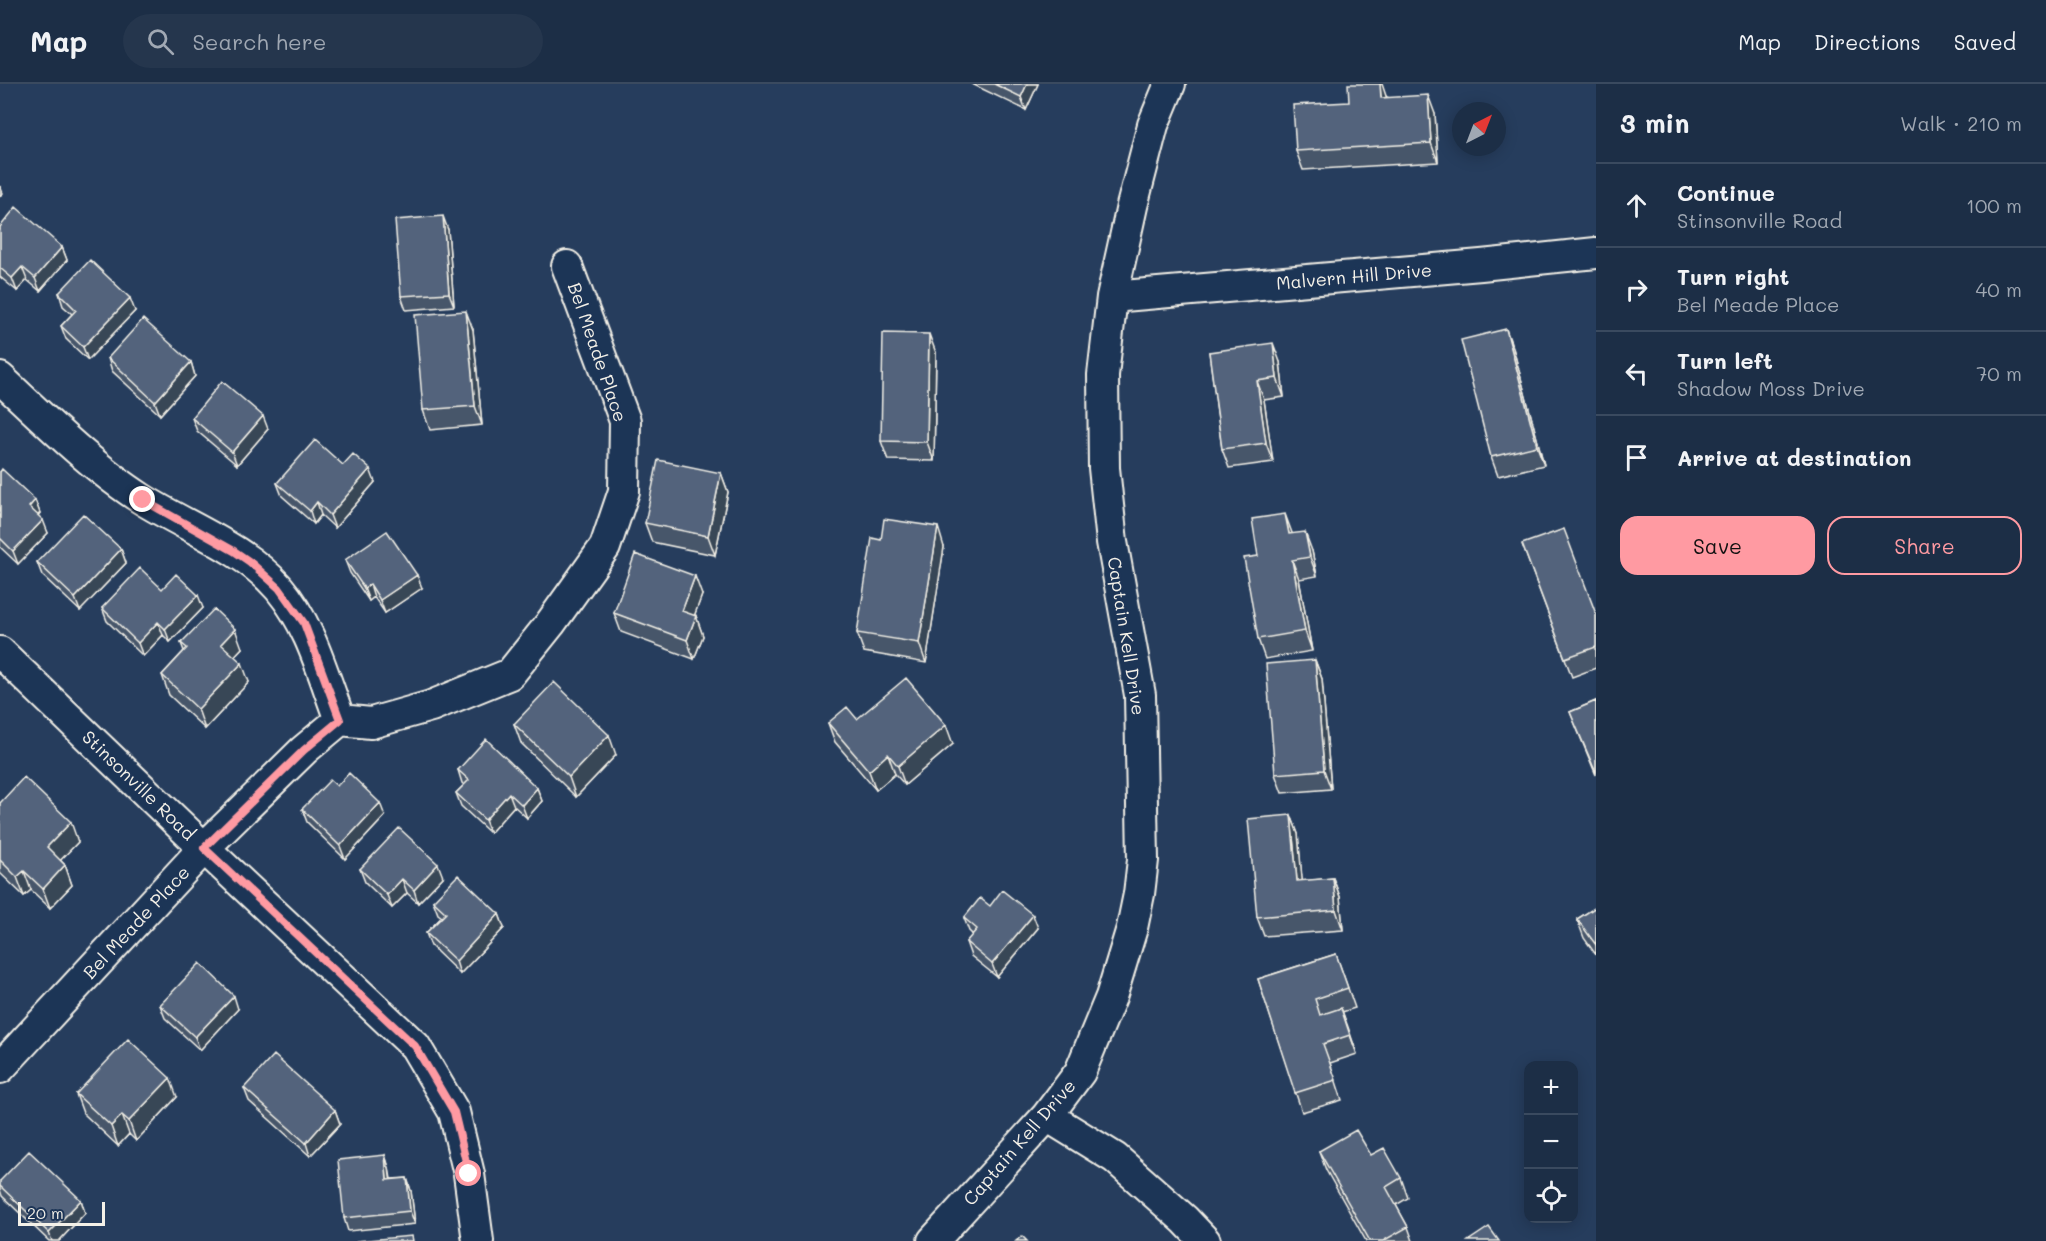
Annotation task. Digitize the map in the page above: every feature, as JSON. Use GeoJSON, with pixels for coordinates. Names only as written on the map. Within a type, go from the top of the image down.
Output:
{"type":"FeatureCollection","features":[{"type":"Feature","properties":{"kind":"street","name":"Captain Kell Drive"},"geometry":{"type":"LineString","coordinates":[[933,1241],[1047,1116],[1080,1072],[1111,998],[1132,928],[1139,894],[1143,860],[1140,695],[1112,542],[1104,468],[1103,375],[1112,297],[1132,206],[1153,125],[1170,84]]}},
{"type":"Feature","properties":{"kind":"street","name":"Malvern Hill Drive"},"geometry":{"type":"LineString","coordinates":[[1112,297],[1596,253]]}},
{"type":"Feature","properties":{"kind":"street","name":"Bel Meade Place"},"geometry":{"type":"LineString","coordinates":[[0,1068],[204,848],[304,750],[340,720],[371,723],[430,706],[510,674],[550,624],[605,547],[624,491],[625,421],[567,266]]}},
{"type":"Feature","properties":{"kind":"street"},"geometry":{"type":"LineString","coordinates":[[0,378],[110,477],[143,500],[234,551],[279,588],[304,623],[340,720]]}},
{"type":"Feature","properties":{"kind":"street","name":"Stinsonville Road"},"geometry":{"type":"LineString","coordinates":[[0,652],[415,1046],[454,1112],[469,1174],[478,1241]]}},
{"type":"Feature","properties":{"kind":"street"},"geometry":{"type":"LineString","coordinates":[[1047,1116],[1115,1158],[1185,1220],[1205,1241]]}},
{"type":"Feature","properties":{"kind":"building"},"geometry":{"type":"Polygon","coordinates":[[[994,84],[1027,84],[1021,97],[994,84]]]}},
{"type":"Feature","properties":{"kind":"building"},"geometry":{"type":"Polygon","coordinates":[[[1348,84],[1380,84],[1381,98],[1428,95],[1431,143],[1296,151],[1293,105],[1349,102],[1348,84]]]}},
{"type":"Feature","properties":{"kind":"building"},"geometry":{"type":"Polygon","coordinates":[[[16,207],[62,247],[35,278],[22,267],[12,278],[0,268],[0,227],[16,207]]]}},
{"type":"Feature","properties":{"kind":"building"},"geometry":{"type":"Polygon","coordinates":[[[443,216],[449,293],[401,296],[395,220],[443,216]]]}},
{"type":"Feature","properties":{"kind":"building"},"geometry":{"type":"Polygon","coordinates":[[[90,260],[130,298],[83,347],[61,326],[76,310],[59,293],[90,260]]]}},
{"type":"Feature","properties":{"kind":"building"},"geometry":{"type":"Polygon","coordinates":[[[466,311],[475,406],[423,410],[415,315],[466,311]]]}},
{"type":"Feature","properties":{"kind":"building"},"geometry":{"type":"Polygon","coordinates":[[[143,319],[191,362],[155,402],[108,358],[143,319]]]}},
{"type":"Feature","properties":{"kind":"building"},"geometry":{"type":"Polygon","coordinates":[[[1506,329],[1537,446],[1491,457],[1461,340],[1506,329]]]}},
{"type":"Feature","properties":{"kind":"building"},"geometry":{"type":"Polygon","coordinates":[[[883,333],[929,334],[927,442],[881,441],[883,333]]]}},
{"type":"Feature","properties":{"kind":"building"},"geometry":{"type":"Polygon","coordinates":[[[1273,343],[1277,378],[1257,381],[1266,443],[1222,449],[1209,352],[1273,343]]]}},
{"type":"Feature","properties":{"kind":"building"},"geometry":{"type":"Polygon","coordinates":[[[222,381],[263,416],[232,452],[192,418],[222,381]]]}},
{"type":"Feature","properties":{"kind":"building"},"geometry":{"type":"Polygon","coordinates":[[[315,440],[343,465],[353,454],[370,469],[330,515],[317,502],[310,511],[277,483],[315,440]]]}},
{"type":"Feature","properties":{"kind":"building"},"geometry":{"type":"Polygon","coordinates":[[[658,460],[721,473],[708,536],[645,523],[658,460]]]}},
{"type":"Feature","properties":{"kind":"building"},"geometry":{"type":"Polygon","coordinates":[[[2,469],[35,500],[29,507],[43,520],[13,551],[0,538],[0,472],[2,469]]]}},
{"type":"Feature","properties":{"kind":"building"},"geometry":{"type":"Polygon","coordinates":[[[83,514],[121,549],[75,598],[37,562],[83,514]]]}},
{"type":"Feature","properties":{"kind":"building"},"geometry":{"type":"Polygon","coordinates":[[[1285,514],[1289,534],[1305,532],[1310,557],[1292,560],[1305,631],[1258,639],[1244,558],[1258,556],[1252,519],[1285,514]]]}},
{"type":"Feature","properties":{"kind":"building"},"geometry":{"type":"Polygon","coordinates":[[[884,519],[938,527],[919,643],[857,633],[872,538],[881,540],[884,519]]]}},
{"type":"Feature","properties":{"kind":"building"},"geometry":{"type":"Polygon","coordinates":[[[1564,529],[1596,614],[1596,647],[1565,658],[1522,544],[1564,529]]]}},
{"type":"Feature","properties":{"kind":"building"},"geometry":{"type":"Polygon","coordinates":[[[387,531],[417,575],[380,600],[370,584],[364,588],[345,560],[387,531]]]}},
{"type":"Feature","properties":{"kind":"building"},"geometry":{"type":"Polygon","coordinates":[[[635,554],[695,576],[682,611],[696,616],[687,640],[614,613],[635,554]]]}},
{"type":"Feature","properties":{"kind":"building"},"geometry":{"type":"Polygon","coordinates":[[[140,568],[162,589],[176,574],[198,595],[165,629],[158,622],[138,643],[102,608],[140,568]]]}},
{"type":"Feature","properties":{"kind":"building"},"geometry":{"type":"Polygon","coordinates":[[[214,609],[235,629],[221,644],[242,663],[198,709],[162,675],[187,648],[181,643],[214,609]]]}},
{"type":"Feature","properties":{"kind":"building"},"geometry":{"type":"Polygon","coordinates":[[[1315,660],[1324,770],[1275,774],[1266,664],[1315,660]]]}},
{"type":"Feature","properties":{"kind":"building"},"geometry":{"type":"Polygon","coordinates":[[[906,678],[946,725],[898,766],[888,754],[869,771],[828,723],[847,707],[857,719],[906,678]]]}},
{"type":"Feature","properties":{"kind":"building"},"geometry":{"type":"Polygon","coordinates":[[[554,682],[609,735],[569,777],[514,724],[554,682]]]}},
{"type":"Feature","properties":{"kind":"building"},"geometry":{"type":"Polygon","coordinates":[[[1596,701],[1596,773],[1570,712],[1596,701]]]}},
{"type":"Feature","properties":{"kind":"building"},"geometry":{"type":"Polygon","coordinates":[[[486,739],[537,788],[522,805],[509,793],[485,820],[456,793],[469,780],[458,770],[486,739]]]}},
{"type":"Feature","properties":{"kind":"building"},"geometry":{"type":"Polygon","coordinates":[[[349,773],[380,803],[340,846],[302,809],[330,780],[337,786],[349,773]]]}},
{"type":"Feature","properties":{"kind":"building"},"geometry":{"type":"Polygon","coordinates":[[[24,777],[71,822],[47,847],[65,865],[43,889],[24,871],[17,877],[0,860],[0,803],[24,777]]]}},
{"type":"Feature","properties":{"kind":"building"},"geometry":{"type":"Polygon","coordinates":[[[1291,815],[1297,881],[1333,878],[1336,910],[1257,917],[1248,819],[1291,815]]]}},
{"type":"Feature","properties":{"kind":"building"},"geometry":{"type":"Polygon","coordinates":[[[399,828],[438,864],[414,890],[402,879],[387,895],[360,869],[399,828]]]}},
{"type":"Feature","properties":{"kind":"building"},"geometry":{"type":"Polygon","coordinates":[[[458,875],[499,914],[456,961],[426,933],[446,913],[433,901],[458,875]]]}},
{"type":"Feature","properties":{"kind":"building"},"geometry":{"type":"Polygon","coordinates":[[[1002,890],[1033,915],[992,964],[966,942],[977,929],[964,918],[980,898],[990,906],[1002,890]]]}},
{"type":"Feature","properties":{"kind":"building"},"geometry":{"type":"Polygon","coordinates":[[[1596,907],[1596,945],[1577,919],[1596,907]]]}},
{"type":"Feature","properties":{"kind":"building"},"geometry":{"type":"Polygon","coordinates":[[[1336,954],[1348,988],[1315,999],[1320,1015],[1341,1008],[1350,1035],[1323,1044],[1336,1080],[1295,1093],[1258,979],[1336,954]]]}},
{"type":"Feature","properties":{"kind":"building"},"geometry":{"type":"Polygon","coordinates":[[[200,963],[234,996],[195,1037],[160,1005],[200,963]]]}},
{"type":"Feature","properties":{"kind":"building"},"geometry":{"type":"Polygon","coordinates":[[[128,1039],[170,1078],[129,1121],[122,1115],[111,1126],[76,1094],[128,1039]]]}},
{"type":"Feature","properties":{"kind":"building"},"geometry":{"type":"Polygon","coordinates":[[[274,1055],[335,1110],[306,1143],[244,1088],[274,1055]]]}},
{"type":"Feature","properties":{"kind":"building"},"geometry":{"type":"Polygon","coordinates":[[[1356,1130],[1371,1155],[1384,1148],[1401,1178],[1386,1187],[1408,1227],[1383,1241],[1370,1241],[1319,1151],[1356,1130]]]}},
{"type":"Feature","properties":{"kind":"building"},"geometry":{"type":"Polygon","coordinates":[[[29,1151],[81,1200],[49,1233],[0,1186],[0,1181],[29,1151]]]}},
{"type":"Feature","properties":{"kind":"building"},"geometry":{"type":"Polygon","coordinates":[[[385,1155],[387,1180],[407,1178],[410,1211],[344,1218],[338,1160],[385,1155]]]}},
{"type":"Feature","properties":{"kind":"building"},"geometry":{"type":"Polygon","coordinates":[[[1489,1227],[1499,1241],[1468,1241],[1489,1227]]]}},
{"type":"Feature","properties":{"kind":"building"},"geometry":{"type":"Polygon","coordinates":[[[412,1236],[413,1241],[356,1241],[412,1236]]]}},
{"type":"Feature","properties":{"kind":"building"},"geometry":{"type":"Polygon","coordinates":[[[1022,1236],[1027,1241],[1016,1241],[1022,1236]]]}},
{"type":"Feature","properties":{"kind":"route"},"geometry":{"type":"LineString","coordinates":[[143,500],[234,551],[279,588],[304,623],[340,720],[304,750],[204,848],[415,1046],[454,1112],[469,1174]]}}]}
